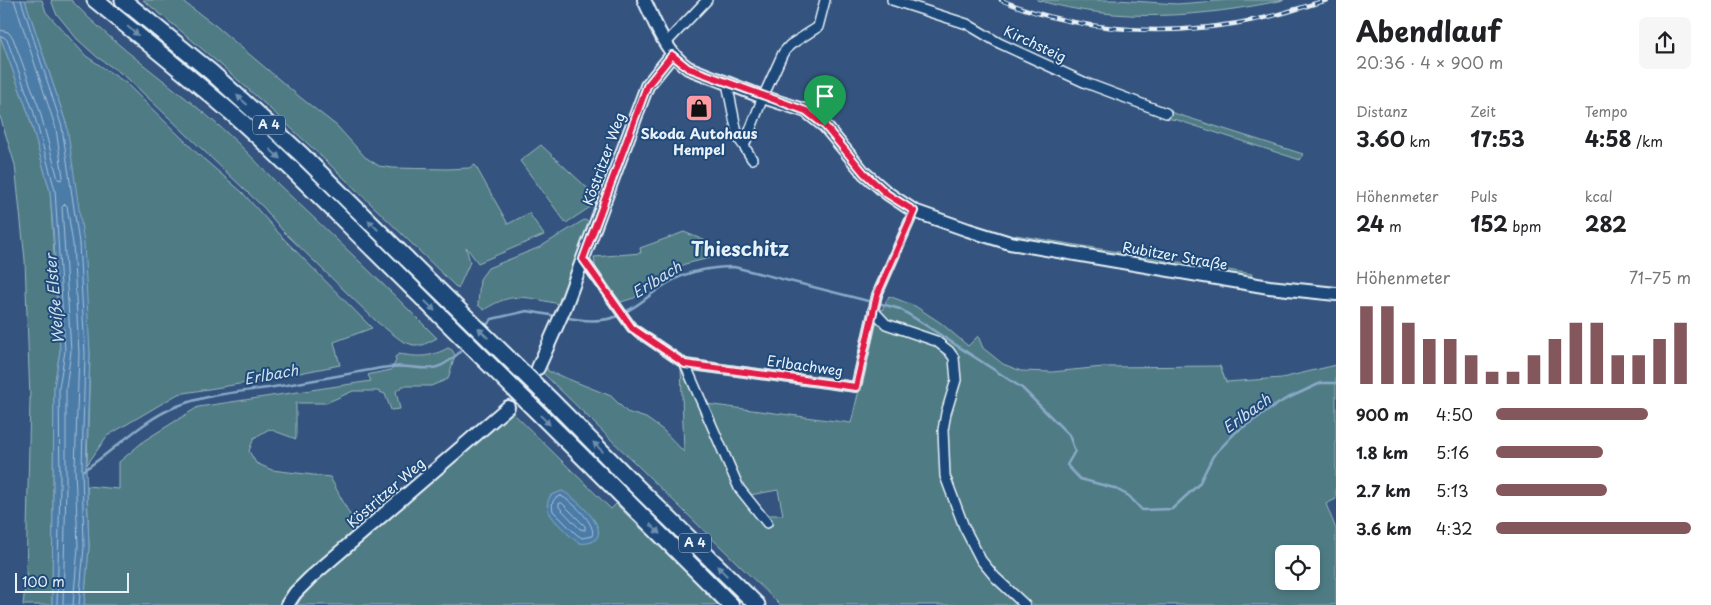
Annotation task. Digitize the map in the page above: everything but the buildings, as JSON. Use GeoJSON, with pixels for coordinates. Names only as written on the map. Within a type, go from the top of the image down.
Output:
{"type":"FeatureCollection","features":[{"type":"Feature","properties":{"kind":"highway","name":"A 4"},"geometry":{"type":"LineString","coordinates":[[95,0],[200,86],[243,124],[395,271],[732,605]]}},
{"type":"Feature","properties":{"kind":"highway","name":"A 4"},"geometry":{"type":"LineString","coordinates":[[123,0],[211,72],[283,138],[552,400],[757,605]]}},
{"type":"Feature","properties":{"kind":"main road"},"geometry":{"type":"LineString","coordinates":[[644,0],[672,55]]}},
{"type":"Feature","properties":{"kind":"main road","name":"Rubitzer Straße"},"geometry":{"type":"LineString","coordinates":[[672,55],[688,68],[762,97],[806,111],[825,126],[864,173],[887,194],[914,211],[1010,243],[1269,287],[1336,294]]}},
{"type":"Feature","properties":{"kind":"main road","name":"Köstritzer Weg"},"geometry":{"type":"LineString","coordinates":[[538,368],[565,307],[647,86],[672,55]]}},
{"type":"Feature","properties":{"kind":"main road","name":"Köstritzer Weg"},"geometry":{"type":"LineString","coordinates":[[287,605],[310,578],[508,407]]}},
{"type":"Feature","properties":{"kind":"street"},"geometry":{"type":"LineString","coordinates":[[665,44],[707,0]]}},
{"type":"Feature","properties":{"kind":"street"},"geometry":{"type":"LineString","coordinates":[[744,146],[762,97],[786,49],[790,44],[818,27],[825,0]]}},
{"type":"Feature","properties":{"kind":"street","name":"Kirchsteig"},"geometry":{"type":"LineString","coordinates":[[892,0],[967,24],[999,43],[1086,83],[1166,113]]}},
{"type":"Feature","properties":{"kind":"street"},"geometry":{"type":"LineString","coordinates":[[727,82],[738,138],[752,159]]}},
{"type":"Feature","properties":{"kind":"street","name":"Erlbachweg"},"geometry":{"type":"LineString","coordinates":[[685,364],[856,387],[877,295],[914,211]]}},
{"type":"Feature","properties":{"kind":"street"},"geometry":{"type":"LineString","coordinates":[[583,259],[632,328],[685,364],[739,488],[767,523]]}},
{"type":"Feature","properties":{"kind":"street"},"geometry":{"type":"LineString","coordinates":[[874,308],[886,324],[936,340],[950,351],[954,358],[956,380],[943,430],[945,476],[964,527],[981,560],[995,577],[1025,605]]}},
{"type":"Feature","properties":{"kind":"green space"},"geometry":{"type":"Polygon","coordinates":[[[25,0],[42,0],[46,12],[86,56],[126,83],[198,154],[242,192],[285,240],[372,328],[334,342],[340,365],[178,394],[107,436],[87,465],[90,353],[67,126],[25,0]]]}},
{"type":"Feature","properties":{"kind":"green space"},"geometry":{"type":"Polygon","coordinates":[[[51,0],[71,0],[108,35],[207,115],[437,338],[423,345],[413,345],[402,341],[377,322],[283,231],[264,208],[125,76],[97,57],[77,39],[56,13],[51,0]]]}},
{"type":"Feature","properties":{"kind":"green space"},"geometry":{"type":"Polygon","coordinates":[[[143,0],[181,0],[216,26],[337,126],[365,157],[379,166],[447,169],[469,168],[475,165],[508,224],[529,213],[544,235],[478,263],[466,247],[470,262],[458,289],[265,104],[143,0]]]}},
{"type":"Feature","properties":{"kind":"green space"},"geometry":{"type":"Polygon","coordinates":[[[1037,0],[1117,0],[1177,4],[1229,0],[1284,0],[1223,11],[1192,14],[1129,15],[1098,13],[1037,0]]]}},
{"type":"Feature","properties":{"kind":"green space"},"geometry":{"type":"Polygon","coordinates":[[[0,36],[28,112],[50,191],[60,351],[54,387],[52,605],[23,605],[26,577],[30,399],[25,260],[15,165],[0,116],[0,36]]]}},
{"type":"Feature","properties":{"kind":"green space"},"geometry":{"type":"Polygon","coordinates":[[[1167,111],[1303,154],[1300,160],[1177,120],[1165,118],[1167,111]]]}},
{"type":"Feature","properties":{"kind":"green space"},"geometry":{"type":"Polygon","coordinates":[[[541,145],[598,198],[595,204],[566,223],[520,161],[541,145]]]}},
{"type":"Feature","properties":{"kind":"green space"},"geometry":{"type":"Polygon","coordinates":[[[584,220],[590,222],[560,304],[521,297],[504,300],[484,310],[478,305],[480,279],[488,268],[540,247],[584,220]]]}},
{"type":"Feature","properties":{"kind":"green space"},"geometry":{"type":"Polygon","coordinates":[[[684,232],[706,241],[710,258],[685,264],[634,298],[618,303],[596,273],[594,257],[641,253],[640,248],[684,232]]]}},
{"type":"Feature","properties":{"kind":"green space"},"geometry":{"type":"Polygon","coordinates":[[[1016,235],[1252,274],[1245,288],[1011,248],[1016,235]]]}},
{"type":"Feature","properties":{"kind":"green space"},"geometry":{"type":"Polygon","coordinates":[[[889,296],[915,306],[941,323],[968,346],[978,336],[983,348],[1003,364],[1021,371],[1052,372],[1103,367],[1220,366],[1226,382],[1282,378],[1336,365],[1336,499],[1326,504],[1336,529],[1336,605],[780,605],[542,372],[546,365],[548,371],[611,396],[627,412],[646,418],[663,430],[684,452],[681,367],[737,489],[765,515],[783,515],[778,490],[750,495],[742,486],[706,404],[851,423],[875,324],[889,296]]]}},
{"type":"Feature","properties":{"kind":"green space"},"geometry":{"type":"Polygon","coordinates":[[[448,348],[455,355],[448,379],[431,386],[403,386],[396,391],[400,409],[391,410],[385,394],[377,391],[353,391],[326,403],[296,403],[296,439],[269,429],[254,438],[249,451],[256,463],[272,470],[330,477],[358,530],[282,605],[84,605],[89,547],[87,486],[119,489],[119,462],[145,440],[198,407],[371,381],[368,375],[391,370],[396,361],[395,357],[399,354],[424,356],[435,354],[448,348]]]}},
{"type":"Feature","properties":{"kind":"green space"},"geometry":{"type":"Polygon","coordinates":[[[510,410],[611,509],[616,504],[719,605],[297,605],[307,589],[367,539],[510,410]]]}},
{"type":"Feature","properties":{"kind":"water"},"geometry":{"type":"Polygon","coordinates":[[[0,0],[25,0],[67,126],[84,243],[90,353],[86,468],[89,547],[84,605],[52,605],[54,387],[60,351],[50,191],[28,112],[0,36],[0,0]]]}},
{"type":"Feature","properties":{"kind":"water"},"geometry":{"type":"Polygon","coordinates":[[[562,491],[581,505],[594,520],[598,528],[598,534],[592,542],[580,543],[570,536],[551,515],[547,506],[549,499],[551,495],[562,491]]]}},
{"type":"Feature","properties":{"kind":"waterway","name":"Erlbach"},"geometry":{"type":"LineString","coordinates":[[625,312],[671,281],[689,273],[725,267],[734,267],[872,302]]}},
{"type":"Feature","properties":{"kind":"waterway","name":"Erlbach"},"geometry":{"type":"LineString","coordinates":[[878,303],[900,309],[1022,388],[1069,435],[1075,451],[1067,465],[1080,479],[1114,488],[1129,496],[1142,510],[1172,509],[1199,484],[1213,456],[1236,432],[1284,400],[1321,383],[1336,383]]}},
{"type":"Feature","properties":{"kind":"waterway","name":"Erlbach"},"geometry":{"type":"LineString","coordinates":[[484,328],[492,319],[527,311],[556,316]]}},
{"type":"Feature","properties":{"kind":"waterway","name":"Erlbach"},"geometry":{"type":"LineString","coordinates":[[564,317],[592,320],[613,318],[620,315]]}},
{"type":"Feature","properties":{"kind":"waterway","name":"Erlbach"},"geometry":{"type":"LineString","coordinates":[[84,470],[151,420],[186,403],[221,394],[282,386],[395,366],[433,368],[452,359],[464,348]]}},
{"type":"Feature","properties":{"kind":"tunnel"},"geometry":{"type":"LineString","coordinates":[[508,407],[536,372]]}},
{"type":"Feature","properties":{"kind":"railway"},"geometry":{"type":"LineString","coordinates":[[1001,0],[1033,12],[1065,20],[1098,26],[1165,30],[1198,28],[1264,18],[1327,0]]}},
{"type":"Feature","properties":{"kind":"place","name":"Skoda Autohaus Hempel"},"geometry":{"type":"Point","coordinates":[699,108]}},
{"type":"Feature","properties":{"kind":"district","name":"Thieschitz"},"geometry":{"type":"Point","coordinates":[740,249]}},
{"type":"Feature","properties":{"kind":"route"},"geometry":{"type":"LineString","coordinates":[[672,55],[678,62],[688,68],[762,97],[806,111],[825,126],[864,173],[887,194],[914,211],[877,295],[856,387],[685,364],[632,328],[583,259],[647,86],[672,55]]}},
{"type":"Feature","properties":{"kind":"water label","name":"Weiße Elster"},"geometry":{"type":"Point","coordinates":[55,299]}}]}
